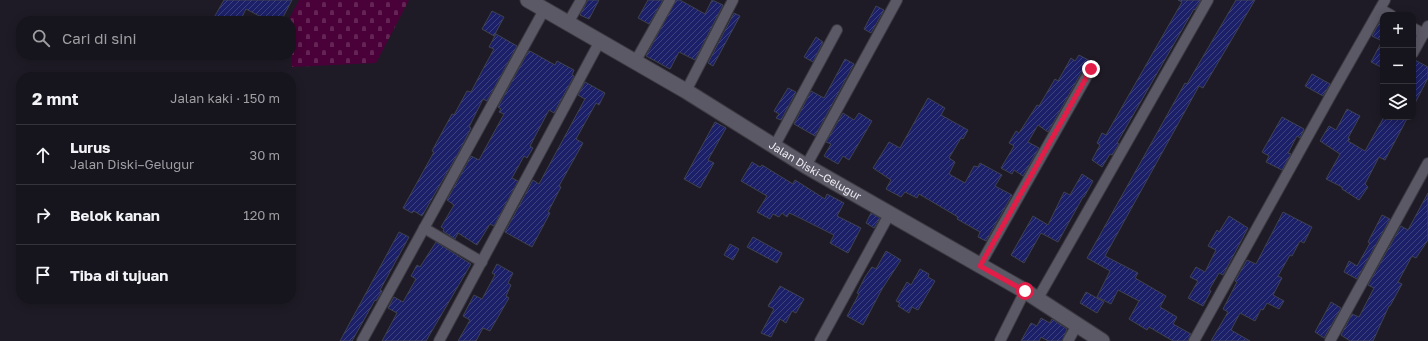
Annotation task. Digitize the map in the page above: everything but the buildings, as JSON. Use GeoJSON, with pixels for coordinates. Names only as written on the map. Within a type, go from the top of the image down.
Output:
{"type":"FeatureCollection","features":[{"type":"Feature","properties":{"kind":"main road","name":"Jalan Diski–Gelugur"},"geometry":{"type":"LineString","coordinates":[[528,0],[686,91],[775,145],[806,166],[1031,295],[1102,341]]}},
{"type":"Feature","properties":{"kind":"street"},"geometry":{"type":"LineString","coordinates":[[568,23],[581,0]]}},
{"type":"Feature","properties":{"kind":"street"},"geometry":{"type":"LineString","coordinates":[[635,62],[670,0]]}},
{"type":"Feature","properties":{"kind":"street"},"geometry":{"type":"LineString","coordinates":[[686,91],[733,0]]}},
{"type":"Feature","properties":{"kind":"street"},"geometry":{"type":"LineString","coordinates":[[806,166],[897,0]]}},
{"type":"Feature","properties":{"kind":"street"},"geometry":{"type":"LineString","coordinates":[[1000,341],[1031,295],[1208,0]]}},
{"type":"Feature","properties":{"kind":"street"},"geometry":{"type":"LineString","coordinates":[[1194,341],[1382,4],[1389,12]]}},
{"type":"Feature","properties":{"kind":"street"},"geometry":{"type":"LineString","coordinates":[[362,341],[544,10]]}},
{"type":"Feature","properties":{"kind":"street"},"geometry":{"type":"LineString","coordinates":[[1416,28],[1426,30],[1416,48]]}},
{"type":"Feature","properties":{"kind":"street"},"geometry":{"type":"LineString","coordinates":[[775,145],[837,30]]}},
{"type":"Feature","properties":{"kind":"street"},"geometry":{"type":"LineString","coordinates":[[439,341],[600,42]]}},
{"type":"Feature","properties":{"kind":"street"},"geometry":{"type":"LineString","coordinates":[[980,266],[1091,69]]}},
{"type":"Feature","properties":{"kind":"street"},"geometry":{"type":"LineString","coordinates":[[1330,341],[1428,163]]}},
{"type":"Feature","properties":{"kind":"street"},"geometry":{"type":"LineString","coordinates":[[820,341],[890,214]]}},
{"type":"Feature","properties":{"kind":"street"},"geometry":{"type":"LineString","coordinates":[[424,228],[482,262]]}},
{"type":"Feature","properties":{"kind":"street"},"geometry":{"type":"LineString","coordinates":[[1068,341],[1077,325]]}},
{"type":"Feature","properties":{"kind":"green space"},"geometry":{"type":"Polygon","coordinates":[[[299,0],[409,0],[376,63],[292,67],[292,60],[296,60],[296,16],[291,16],[299,0]]]}},
{"type":"Feature","properties":{"kind":"route"},"geometry":{"type":"LineString","coordinates":[[1025,291],[980,266],[1091,69]]}}]}
